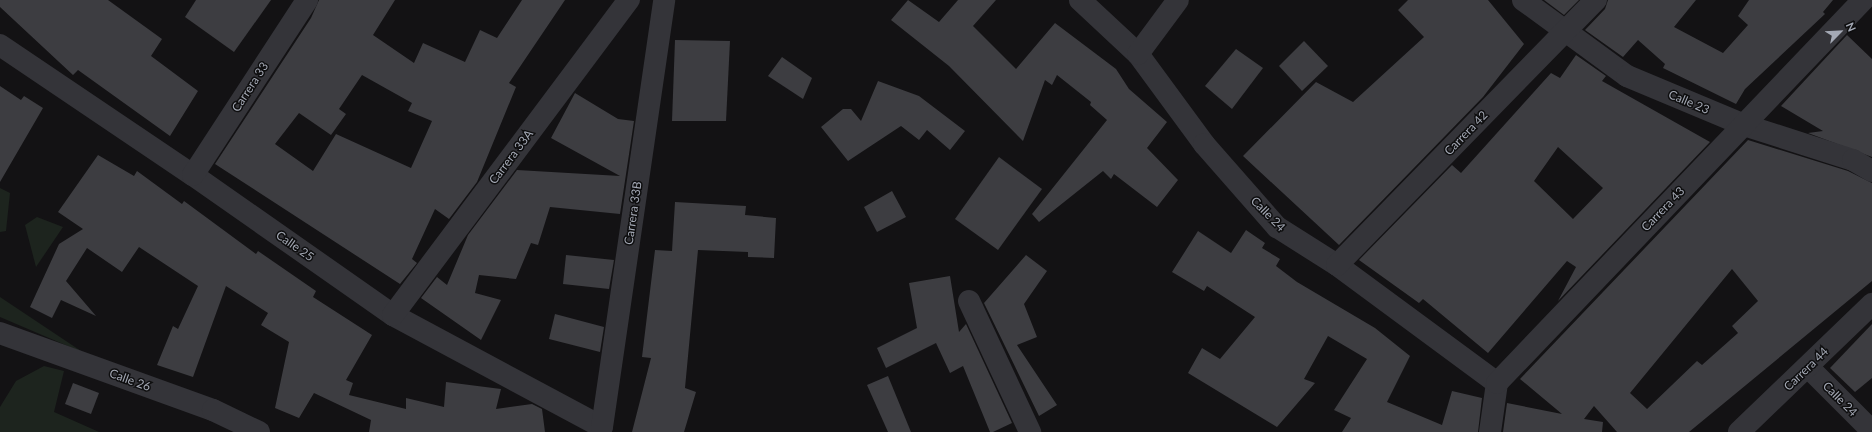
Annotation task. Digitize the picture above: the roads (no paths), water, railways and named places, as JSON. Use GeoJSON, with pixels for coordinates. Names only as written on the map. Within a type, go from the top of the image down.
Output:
{"type":"FeatureCollection","features":[{"type":"Feature","properties":{"kind":"street","name":"Carrera 33"},"geometry":{"type":"LineString","coordinates":[[193,174],[307,0]]}},
{"type":"Feature","properties":{"kind":"street","name":"Carrera 33A"},"geometry":{"type":"LineString","coordinates":[[393,315],[629,0]]}},
{"type":"Feature","properties":{"kind":"street","name":"Carrera 33B"},"geometry":{"type":"LineString","coordinates":[[598,429],[664,0]]}},
{"type":"Feature","properties":{"kind":"street","name":"Calle 24"},"geometry":{"type":"LineString","coordinates":[[1080,0],[1138,54],[1204,144],[1277,227],[1337,266],[1497,383]]}},
{"type":"Feature","properties":{"kind":"street"},"geometry":{"type":"LineString","coordinates":[[1138,54],[1178,0]]}},
{"type":"Feature","properties":{"kind":"street","name":"Calle 23"},"geometry":{"type":"LineString","coordinates":[[1523,0],[1627,76],[1744,125],[1853,160],[1872,171]]}},
{"type":"Feature","properties":{"kind":"street","name":"Carrera 42"},"geometry":{"type":"LineString","coordinates":[[1337,266],[1596,0]]}},
{"type":"Feature","properties":{"kind":"street","name":"Carrera 43"},"geometry":{"type":"LineString","coordinates":[[1497,383],[1864,0]]}},
{"type":"Feature","properties":{"kind":"street","name":"Calle 25"},"geometry":{"type":"LineString","coordinates":[[0,46],[193,174],[393,315],[598,429]]}},
{"type":"Feature","properties":{"kind":"street"},"geometry":{"type":"LineString","coordinates":[[969,302],[1030,432]]}},
{"type":"Feature","properties":{"kind":"street","name":"Carrera 44"},"geometry":{"type":"LineString","coordinates":[[1739,432],[1809,368],[1872,304]]}},
{"type":"Feature","properties":{"kind":"street","name":"Calle 26"},"geometry":{"type":"LineString","coordinates":[[0,333],[213,410],[259,432]]}},
{"type":"Feature","properties":{"kind":"street","name":"Calle 24"},"geometry":{"type":"LineString","coordinates":[[1809,368],[1872,431]]}},
{"type":"Feature","properties":{"kind":"street"},"geometry":{"type":"LineString","coordinates":[[1490,432],[1497,383]]}}]}
